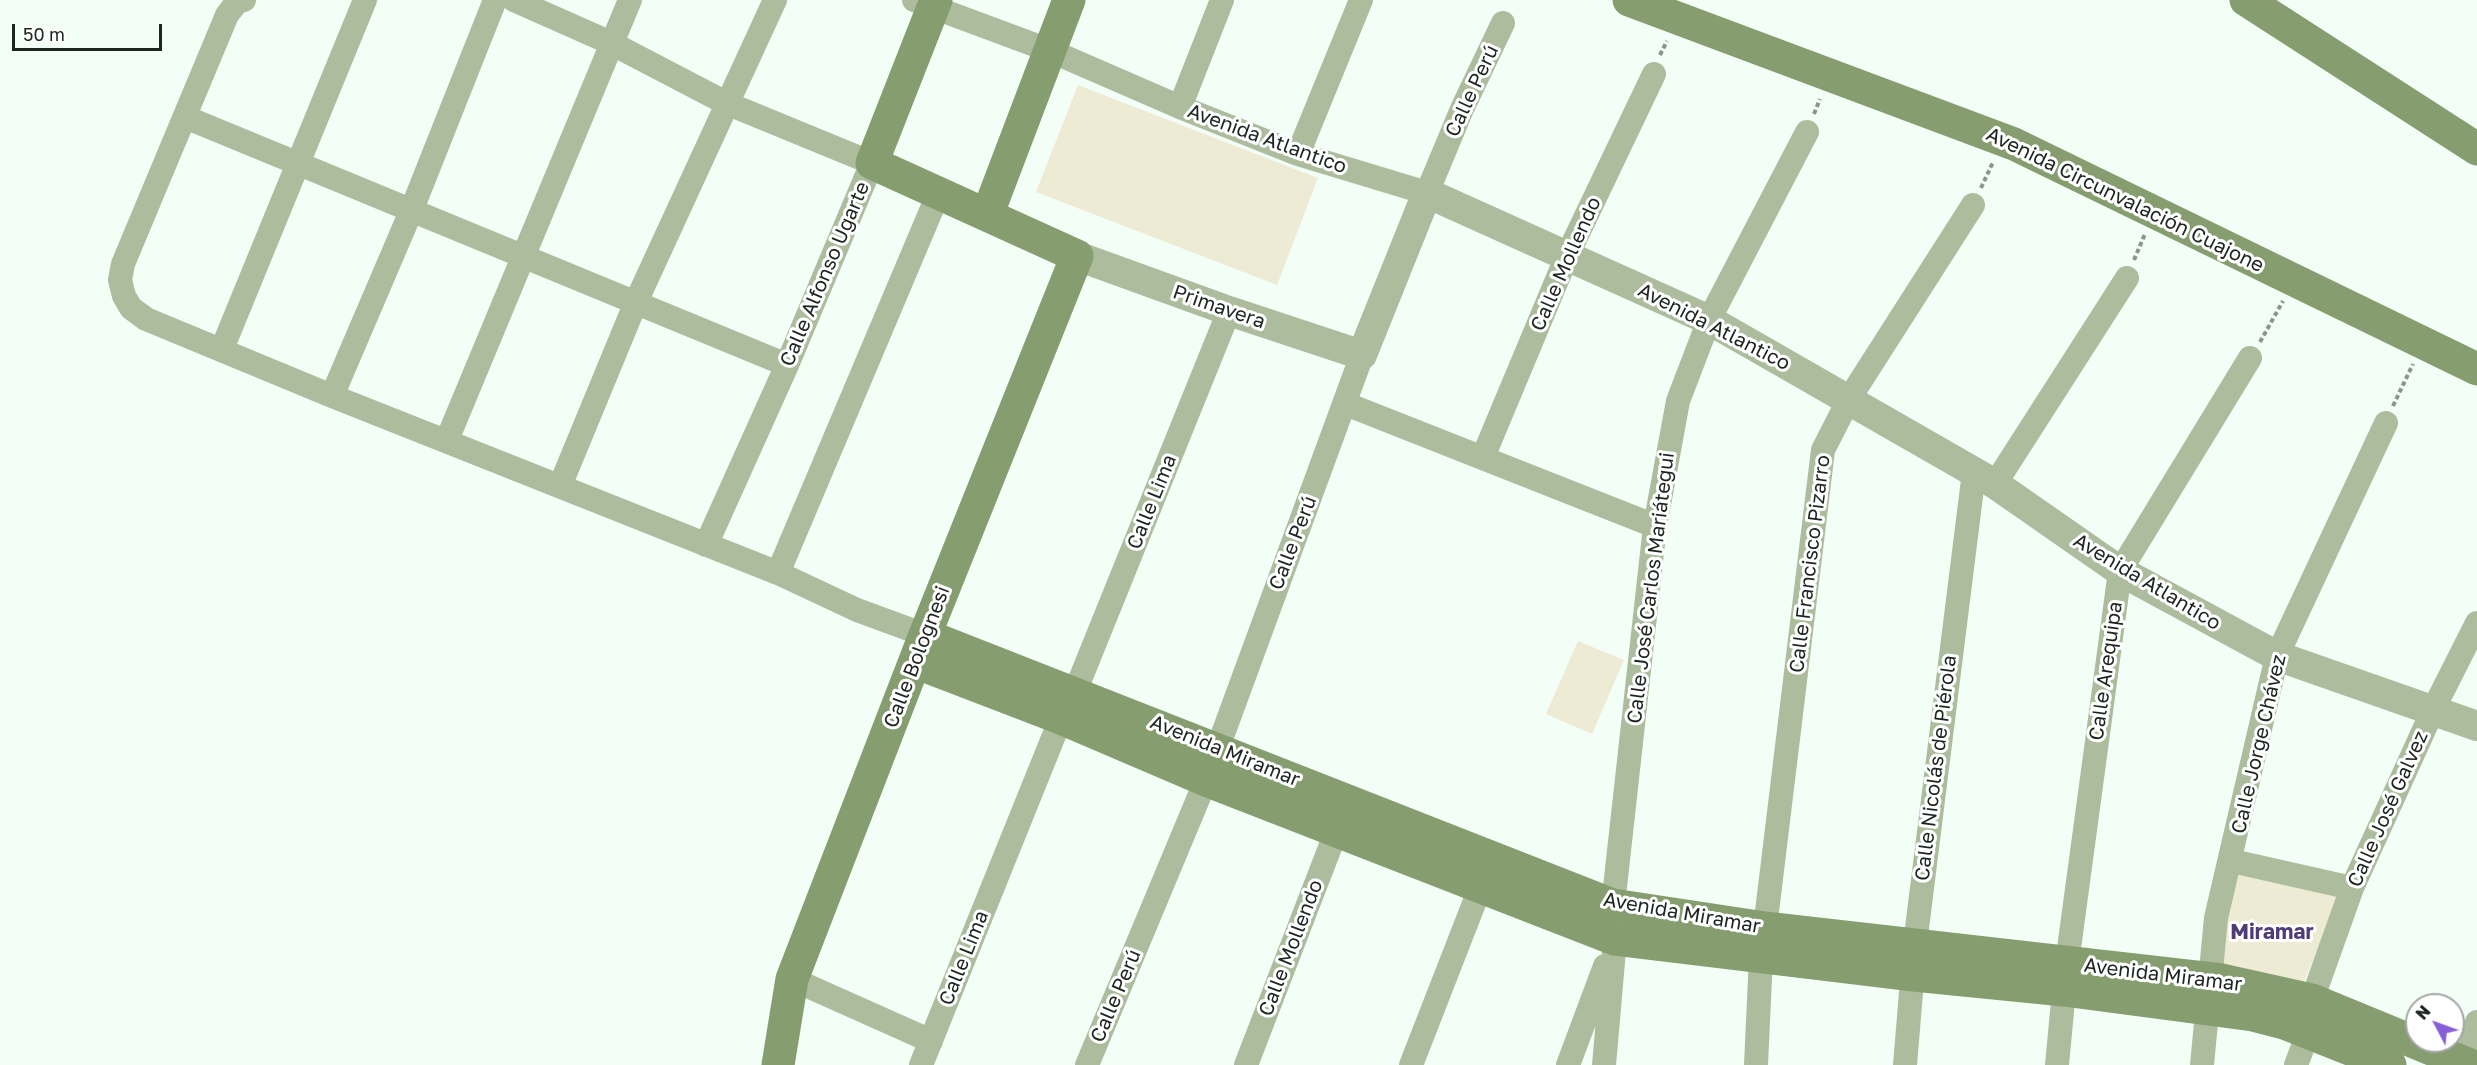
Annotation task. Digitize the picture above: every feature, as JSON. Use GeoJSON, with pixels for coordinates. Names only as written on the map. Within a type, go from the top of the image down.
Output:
{"type":"FeatureCollection","features":[{"type":"Feature","properties":{"kind":"main road"},"geometry":{"type":"LineString","coordinates":[[988,213],[1069,0]]}},
{"type":"Feature","properties":{"kind":"main road","name":"Avenida Circunvalación Cuajone"},"geometry":{"type":"LineString","coordinates":[[1629,0],[2004,140],[2477,369]]}},
{"type":"Feature","properties":{"kind":"main road"},"geometry":{"type":"LineString","coordinates":[[2246,0],[2477,149]]}},
{"type":"Feature","properties":{"kind":"main road","name":"Calle Alfonso Ugarte"},"geometry":{"type":"LineString","coordinates":[[872,163],[928,2]]}},
{"type":"Feature","properties":{"kind":"main road"},"geometry":{"type":"LineString","coordinates":[[872,163],[988,213],[1077,256]]}},
{"type":"Feature","properties":{"kind":"main road","name":"Calle Bolognesi"},"geometry":{"type":"LineString","coordinates":[[778,1065],[792,979],[920,649],[1077,256]]}},
{"type":"Feature","properties":{"kind":"main road","name":"Avenida Miramar"},"geometry":{"type":"LineString","coordinates":[[920,649],[1068,705],[1216,748],[1613,905],[1763,942]]}},
{"type":"Feature","properties":{"kind":"main road","name":"Avenida Miramar"},"geometry":{"type":"LineString","coordinates":[[1068,705],[1206,780],[1615,939],[1763,942],[2209,994],[2312,1000],[2466,1064]]}},
{"type":"Feature","properties":{"kind":"main road","name":"Avenida Miramar"},"geometry":{"type":"LineString","coordinates":[[2209,994],[2253,1015],[2308,1033],[2390,1065]]}},
{"type":"Feature","properties":{"kind":"street"},"geometry":{"type":"LineString","coordinates":[[244,0],[237,3],[227,15],[123,264],[120,280],[124,296],[131,308],[146,319],[332,396],[778,573],[857,610],[920,649]]}},
{"type":"Feature","properties":{"kind":"street"},"geometry":{"type":"LineString","coordinates":[[222,349],[365,0]]}},
{"type":"Feature","properties":{"kind":"street"},"geometry":{"type":"LineString","coordinates":[[332,396],[412,209],[495,0]]}},
{"type":"Feature","properties":{"kind":"street"},"geometry":{"type":"LineString","coordinates":[[514,0],[611,43],[726,103],[872,163]]}},
{"type":"Feature","properties":{"kind":"street"},"geometry":{"type":"LineString","coordinates":[[447,440],[630,0]]}},
{"type":"Feature","properties":{"kind":"street"},"geometry":{"type":"LineString","coordinates":[[560,486],[636,302],[775,0]]}},
{"type":"Feature","properties":{"kind":"street"},"geometry":{"type":"LineString","coordinates":[[1180,107],[1222,0]]}},
{"type":"Feature","properties":{"kind":"street"},"geometry":{"type":"LineString","coordinates":[[1299,154],[1361,0]]}},
{"type":"Feature","properties":{"kind":"street","name":"Avenida Atlantico"},"geometry":{"type":"LineString","coordinates":[[928,2],[1299,154],[1427,193],[1708,320],[1984,478],[2120,571],[2277,656],[2477,726]]}},
{"type":"Feature","properties":{"kind":"street","name":"Calle Perú"},"geometry":{"type":"LineString","coordinates":[[1087,1065],[1206,780],[1346,404],[1362,355],[1462,109],[1503,24]]}},
{"type":"Feature","properties":{"kind":"street","name":"Calle Mollendo"},"geometry":{"type":"LineString","coordinates":[[1483,457],[1568,256],[1654,74]]}},
{"type":"Feature","properties":{"kind":"street"},"geometry":{"type":"LineString","coordinates":[[185,117],[787,365]]}},
{"type":"Feature","properties":{"kind":"street","name":"Calle José Carlos Mariátegui"},"geometry":{"type":"LineString","coordinates":[[1604,1065],[1615,939],[1613,905],[1655,526],[1678,401],[1708,320],[1807,132]]}},
{"type":"Feature","properties":{"kind":"street","name":"Calle Alfonso Ugarte"},"geometry":{"type":"LineString","coordinates":[[706,545],[787,365],[872,163]]}},
{"type":"Feature","properties":{"kind":"street"},"geometry":{"type":"LineString","coordinates":[[778,573],[939,192]]}},
{"type":"Feature","properties":{"kind":"street","name":"Calle Francisco Pizarro"},"geometry":{"type":"LineString","coordinates":[[1756,1065],[1761,1020],[1763,942],[1823,450],[1849,399],[1973,205]]}},
{"type":"Feature","properties":{"kind":"street","name":"Primavera"},"geometry":{"type":"LineString","coordinates":[[1077,256],[1229,311],[1362,355]]}},
{"type":"Feature","properties":{"kind":"street","name":"Calle Nicolás de Piérola"},"geometry":{"type":"LineString","coordinates":[[1905,1065],[1914,960],[1984,478],[2127,278]]}},
{"type":"Feature","properties":{"kind":"street","name":"Calle Lima"},"geometry":{"type":"LineString","coordinates":[[921,1065],[1229,311]]}},
{"type":"Feature","properties":{"kind":"street","name":"Calle Arequipa"},"geometry":{"type":"LineString","coordinates":[[2057,1065],[2066,976],[2120,571],[2250,358]]}},
{"type":"Feature","properties":{"kind":"street"},"geometry":{"type":"LineString","coordinates":[[1346,404],[1655,526]]}},
{"type":"Feature","properties":{"kind":"street","name":"Calle Jorge Chávez"},"geometry":{"type":"LineString","coordinates":[[2202,1065],[2216,918],[2232,861],[2277,656],[2386,423]]}},
{"type":"Feature","properties":{"kind":"street","name":"Calle José Galvez"},"geometry":{"type":"LineString","coordinates":[[2312,1000],[2352,888],[2433,710],[2477,623]]}},
{"type":"Feature","properties":{"kind":"street","name":"Calle Mollendo"},"geometry":{"type":"LineString","coordinates":[[1246,1065],[1336,832]]}},
{"type":"Feature","properties":{"kind":"street"},"geometry":{"type":"LineString","coordinates":[[2232,861],[2352,888]]}},
{"type":"Feature","properties":{"kind":"street"},"geometry":{"type":"LineString","coordinates":[[1411,1065],[1480,888]]}},
{"type":"Feature","properties":{"kind":"street"},"geometry":{"type":"LineString","coordinates":[[1568,1065],[1615,939]]}},
{"type":"Feature","properties":{"kind":"street"},"geometry":{"type":"LineString","coordinates":[[792,979],[931,1041]]}},
{"type":"Feature","properties":{"kind":"street"},"geometry":{"type":"LineString","coordinates":[[2466,1064],[2477,1022]]}},
{"type":"Feature","properties":{"kind":"street"},"geometry":{"type":"LineString","coordinates":[[2296,1065],[2308,1033]]}},
{"type":"Feature","properties":{"kind":"path"},"geometry":{"type":"LineString","coordinates":[[1807,132],[1819,99],[1825,100]]}},
{"type":"Feature","properties":{"kind":"path"},"geometry":{"type":"LineString","coordinates":[[1973,205],[2004,140]]}},
{"type":"Feature","properties":{"kind":"path"},"geometry":{"type":"LineString","coordinates":[[2127,278],[2155,213]]}},
{"type":"Feature","properties":{"kind":"path"},"geometry":{"type":"LineString","coordinates":[[2250,358],[2295,282]]}},
{"type":"Feature","properties":{"kind":"path"},"geometry":{"type":"LineString","coordinates":[[2386,423],[2422,343]]}},
{"type":"Feature","properties":{"kind":"shaded area"},"geometry":{"type":"Polygon","coordinates":[[[1078,85],[1318,178],[1277,285],[1036,192],[1078,85]]]}},
{"type":"Feature","properties":{"kind":"shaded area"},"geometry":{"type":"Polygon","coordinates":[[[1578,641],[1624,660],[1592,734],[1546,714],[1578,641]]]}},
{"type":"Feature","properties":{"kind":"shaded area"},"geometry":{"type":"Polygon","coordinates":[[[2236,868],[2341,894],[2292,1010],[2221,996],[2229,875],[2236,868]]]}},
{"type":"Feature","properties":{"kind":"district","name":"Miramar"},"geometry":{"type":"Point","coordinates":[2272,932]}}]}
